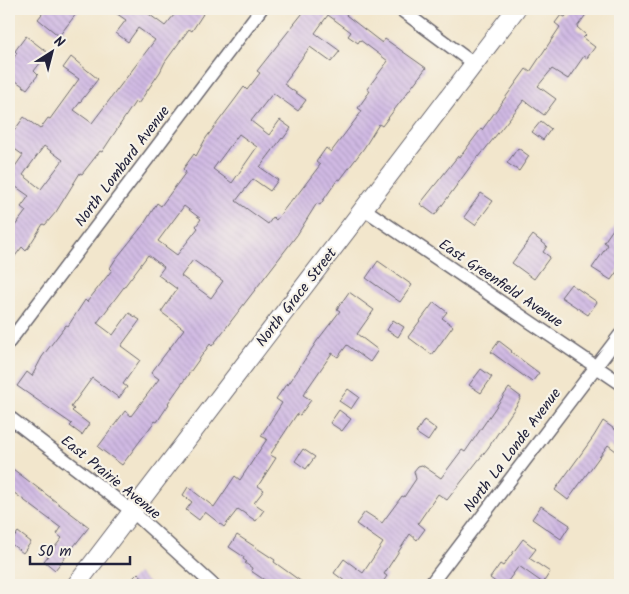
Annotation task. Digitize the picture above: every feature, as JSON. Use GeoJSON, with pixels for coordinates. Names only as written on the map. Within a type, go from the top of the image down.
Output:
{"type":"FeatureCollection","features":[{"type":"Feature","properties":{"kind":"street","name":"North Lombard Avenue"},"geometry":{"type":"LineString","coordinates":[[9,342],[261,9]]}},
{"type":"Feature","properties":{"kind":"street"},"geometry":{"type":"LineString","coordinates":[[400,9],[474,64]]}},
{"type":"Feature","properties":{"kind":"street","name":"North Grace Street"},"geometry":{"type":"LineString","coordinates":[[76,585],[516,9]]}},
{"type":"Feature","properties":{"kind":"street","name":"East Greenfield Avenue"},"geometry":{"type":"LineString","coordinates":[[364,209],[620,383]]}},
{"type":"Feature","properties":{"kind":"street","name":"North La Londe Avenue"},"geometry":{"type":"LineString","coordinates":[[430,585],[620,335]]}},
{"type":"Feature","properties":{"kind":"street","name":"East Prairie Avenue"},"geometry":{"type":"LineString","coordinates":[[9,416],[132,512],[213,585]]}},
{"type":"Feature","properties":{"kind":"building"},"geometry":{"type":"Polygon","coordinates":[[[46,9],[80,9],[59,36],[38,19],[46,9]]]}},
{"type":"Feature","properties":{"kind":"building"},"geometry":{"type":"Polygon","coordinates":[[[110,9],[142,9],[165,26],[179,9],[197,9],[203,14],[192,31],[189,29],[165,62],[138,104],[135,102],[102,152],[100,151],[82,174],[80,173],[56,212],[45,225],[43,224],[26,251],[22,247],[9,264],[9,234],[26,211],[21,207],[29,196],[9,182],[9,175],[23,155],[9,145],[9,126],[14,131],[24,117],[40,129],[48,118],[50,119],[79,79],[63,68],[71,57],[98,79],[74,110],[92,123],[155,40],[138,28],[128,42],[116,33],[126,20],[110,9]],[[44,146],[23,175],[41,189],[63,160],[44,146]]]}},
{"type":"Feature","properties":{"kind":"building"},"geometry":{"type":"Polygon","coordinates":[[[306,9],[350,9],[346,15],[382,43],[385,39],[426,68],[382,126],[379,124],[364,148],[340,180],[338,179],[320,205],[317,203],[297,235],[212,346],[210,344],[168,403],[157,422],[155,421],[122,465],[98,447],[125,411],[131,416],[159,379],[151,373],[184,329],[161,312],[177,289],[158,275],[164,267],[148,255],[97,323],[113,335],[129,313],[140,320],[121,346],[140,360],[123,384],[127,387],[119,398],[92,378],[71,407],[74,409],[72,411],[89,424],[82,435],[70,426],[72,424],[17,386],[27,372],[32,376],[42,357],[66,325],[68,326],[85,300],[87,302],[112,270],[110,268],[115,260],[144,224],[157,203],[161,206],[186,172],[183,169],[194,154],[196,156],[206,138],[244,87],[247,90],[260,73],[257,71],[306,9]],[[328,15],[315,33],[340,51],[331,62],[310,47],[290,74],[284,84],[306,100],[298,111],[273,93],[251,121],[269,135],[280,120],[291,128],[260,167],[278,180],[270,191],[253,179],[236,201],[268,224],[273,217],[276,220],[320,165],[316,162],[326,148],[331,152],[362,111],[358,108],[370,91],[367,89],[388,61],[360,40],[358,43],[348,36],[351,32],[328,15]],[[239,134],[213,169],[232,183],[257,147],[239,134]],[[184,206],[158,241],[177,255],[198,228],[196,226],[201,219],[184,206]],[[193,260],[181,276],[211,298],[223,281],[193,260]]]}},
{"type":"Feature","properties":{"kind":"building"},"geometry":{"type":"Polygon","coordinates":[[[571,9],[590,9],[577,27],[586,35],[583,38],[595,47],[587,58],[584,56],[568,79],[552,69],[538,86],[556,99],[544,115],[524,100],[478,156],[435,215],[420,204],[458,156],[460,157],[482,130],[526,69],[530,72],[560,27],[555,23],[561,15],[565,17],[571,9]]]}},
{"type":"Feature","properties":{"kind":"building"},"geometry":{"type":"Polygon","coordinates":[[[26,36],[48,53],[34,71],[38,75],[27,89],[16,81],[9,91],[9,64],[17,53],[15,51],[26,36]]]}},
{"type":"Feature","properties":{"kind":"building"},"geometry":{"type":"Polygon","coordinates":[[[541,121],[551,129],[543,140],[532,132],[541,121]]]}},
{"type":"Feature","properties":{"kind":"building"},"geometry":{"type":"Polygon","coordinates":[[[518,148],[529,156],[519,171],[507,163],[518,148]]]}},
{"type":"Feature","properties":{"kind":"building"},"geometry":{"type":"Polygon","coordinates":[[[481,193],[493,201],[475,225],[464,217],[481,193]]]}},
{"type":"Feature","properties":{"kind":"building"},"geometry":{"type":"Polygon","coordinates":[[[620,219],[620,267],[611,280],[592,268],[608,245],[604,242],[620,219]]]}},
{"type":"Feature","properties":{"kind":"building"},"geometry":{"type":"Polygon","coordinates":[[[533,235],[547,246],[543,252],[550,257],[534,279],[512,263],[533,235]]]}},
{"type":"Feature","properties":{"kind":"building"},"geometry":{"type":"Polygon","coordinates":[[[378,261],[412,285],[400,302],[366,278],[378,261]]]}},
{"type":"Feature","properties":{"kind":"building"},"geometry":{"type":"Polygon","coordinates":[[[571,284],[597,302],[588,315],[561,297],[571,284]]]}},
{"type":"Feature","properties":{"kind":"building"},"geometry":{"type":"Polygon","coordinates":[[[349,292],[374,310],[357,334],[378,350],[370,362],[347,345],[338,357],[332,353],[303,395],[311,400],[300,415],[297,414],[270,455],[276,458],[258,486],[264,490],[254,503],[264,510],[256,521],[238,509],[224,527],[205,512],[199,520],[186,510],[192,502],[183,495],[188,487],[214,507],[235,476],[240,480],[267,439],[261,436],[282,403],[276,399],[340,311],[337,309],[349,292]]]}},
{"type":"Feature","properties":{"kind":"building"},"geometry":{"type":"Polygon","coordinates":[[[434,302],[447,312],[442,318],[453,326],[432,355],[408,337],[434,302]]]}},
{"type":"Feature","properties":{"kind":"building"},"geometry":{"type":"Polygon","coordinates":[[[393,320],[404,327],[398,337],[387,330],[393,320]]]}},
{"type":"Feature","properties":{"kind":"building"},"geometry":{"type":"Polygon","coordinates":[[[499,341],[539,373],[532,382],[491,352],[499,341]]]}},
{"type":"Feature","properties":{"kind":"building"},"geometry":{"type":"Polygon","coordinates":[[[481,369],[492,377],[481,393],[469,385],[481,369]]]}},
{"type":"Feature","properties":{"kind":"building"},"geometry":{"type":"Polygon","coordinates":[[[509,388],[521,397],[518,403],[488,448],[447,500],[438,494],[418,523],[425,529],[417,540],[410,534],[384,574],[387,576],[381,585],[350,585],[334,573],[344,559],[363,573],[383,543],[356,524],[365,512],[382,523],[402,496],[404,497],[416,479],[414,471],[418,466],[422,465],[441,478],[462,450],[465,452],[509,388]]]}},
{"type":"Feature","properties":{"kind":"building"},"geometry":{"type":"Polygon","coordinates":[[[348,389],[359,397],[351,409],[339,401],[348,389]]]}},
{"type":"Feature","properties":{"kind":"building"},"geometry":{"type":"Polygon","coordinates":[[[339,410],[351,419],[342,431],[330,423],[339,410]]]}},
{"type":"Feature","properties":{"kind":"building"},"geometry":{"type":"Polygon","coordinates":[[[424,420],[436,429],[428,441],[416,433],[424,420]]]}},
{"type":"Feature","properties":{"kind":"building"},"geometry":{"type":"Polygon","coordinates":[[[603,421],[620,433],[620,446],[616,451],[608,445],[568,500],[555,490],[603,421]]]}},
{"type":"Feature","properties":{"kind":"building"},"geometry":{"type":"Polygon","coordinates":[[[303,449],[315,457],[306,469],[295,461],[303,449]]]}},
{"type":"Feature","properties":{"kind":"building"},"geometry":{"type":"Polygon","coordinates":[[[9,466],[89,527],[55,570],[44,561],[62,538],[57,534],[61,528],[9,489],[9,466]]]}},
{"type":"Feature","properties":{"kind":"building"},"geometry":{"type":"Polygon","coordinates":[[[541,506],[570,525],[561,539],[532,519],[541,506]]]}},
{"type":"Feature","properties":{"kind":"building"},"geometry":{"type":"Polygon","coordinates":[[[18,532],[31,542],[23,553],[10,543],[18,532]]]}},
{"type":"Feature","properties":{"kind":"building"},"geometry":{"type":"Polygon","coordinates":[[[237,535],[275,560],[274,562],[306,585],[272,585],[251,571],[252,568],[245,563],[247,562],[243,559],[244,557],[229,547],[237,535]]]}},
{"type":"Feature","properties":{"kind":"building"},"geometry":{"type":"Polygon","coordinates":[[[523,539],[536,549],[529,558],[550,572],[543,583],[519,566],[505,585],[500,585],[490,578],[500,564],[503,566],[523,539]]]}},
{"type":"Feature","properties":{"kind":"building"},"geometry":{"type":"Polygon","coordinates":[[[138,573],[151,585],[126,585],[138,573]]]}}]}
